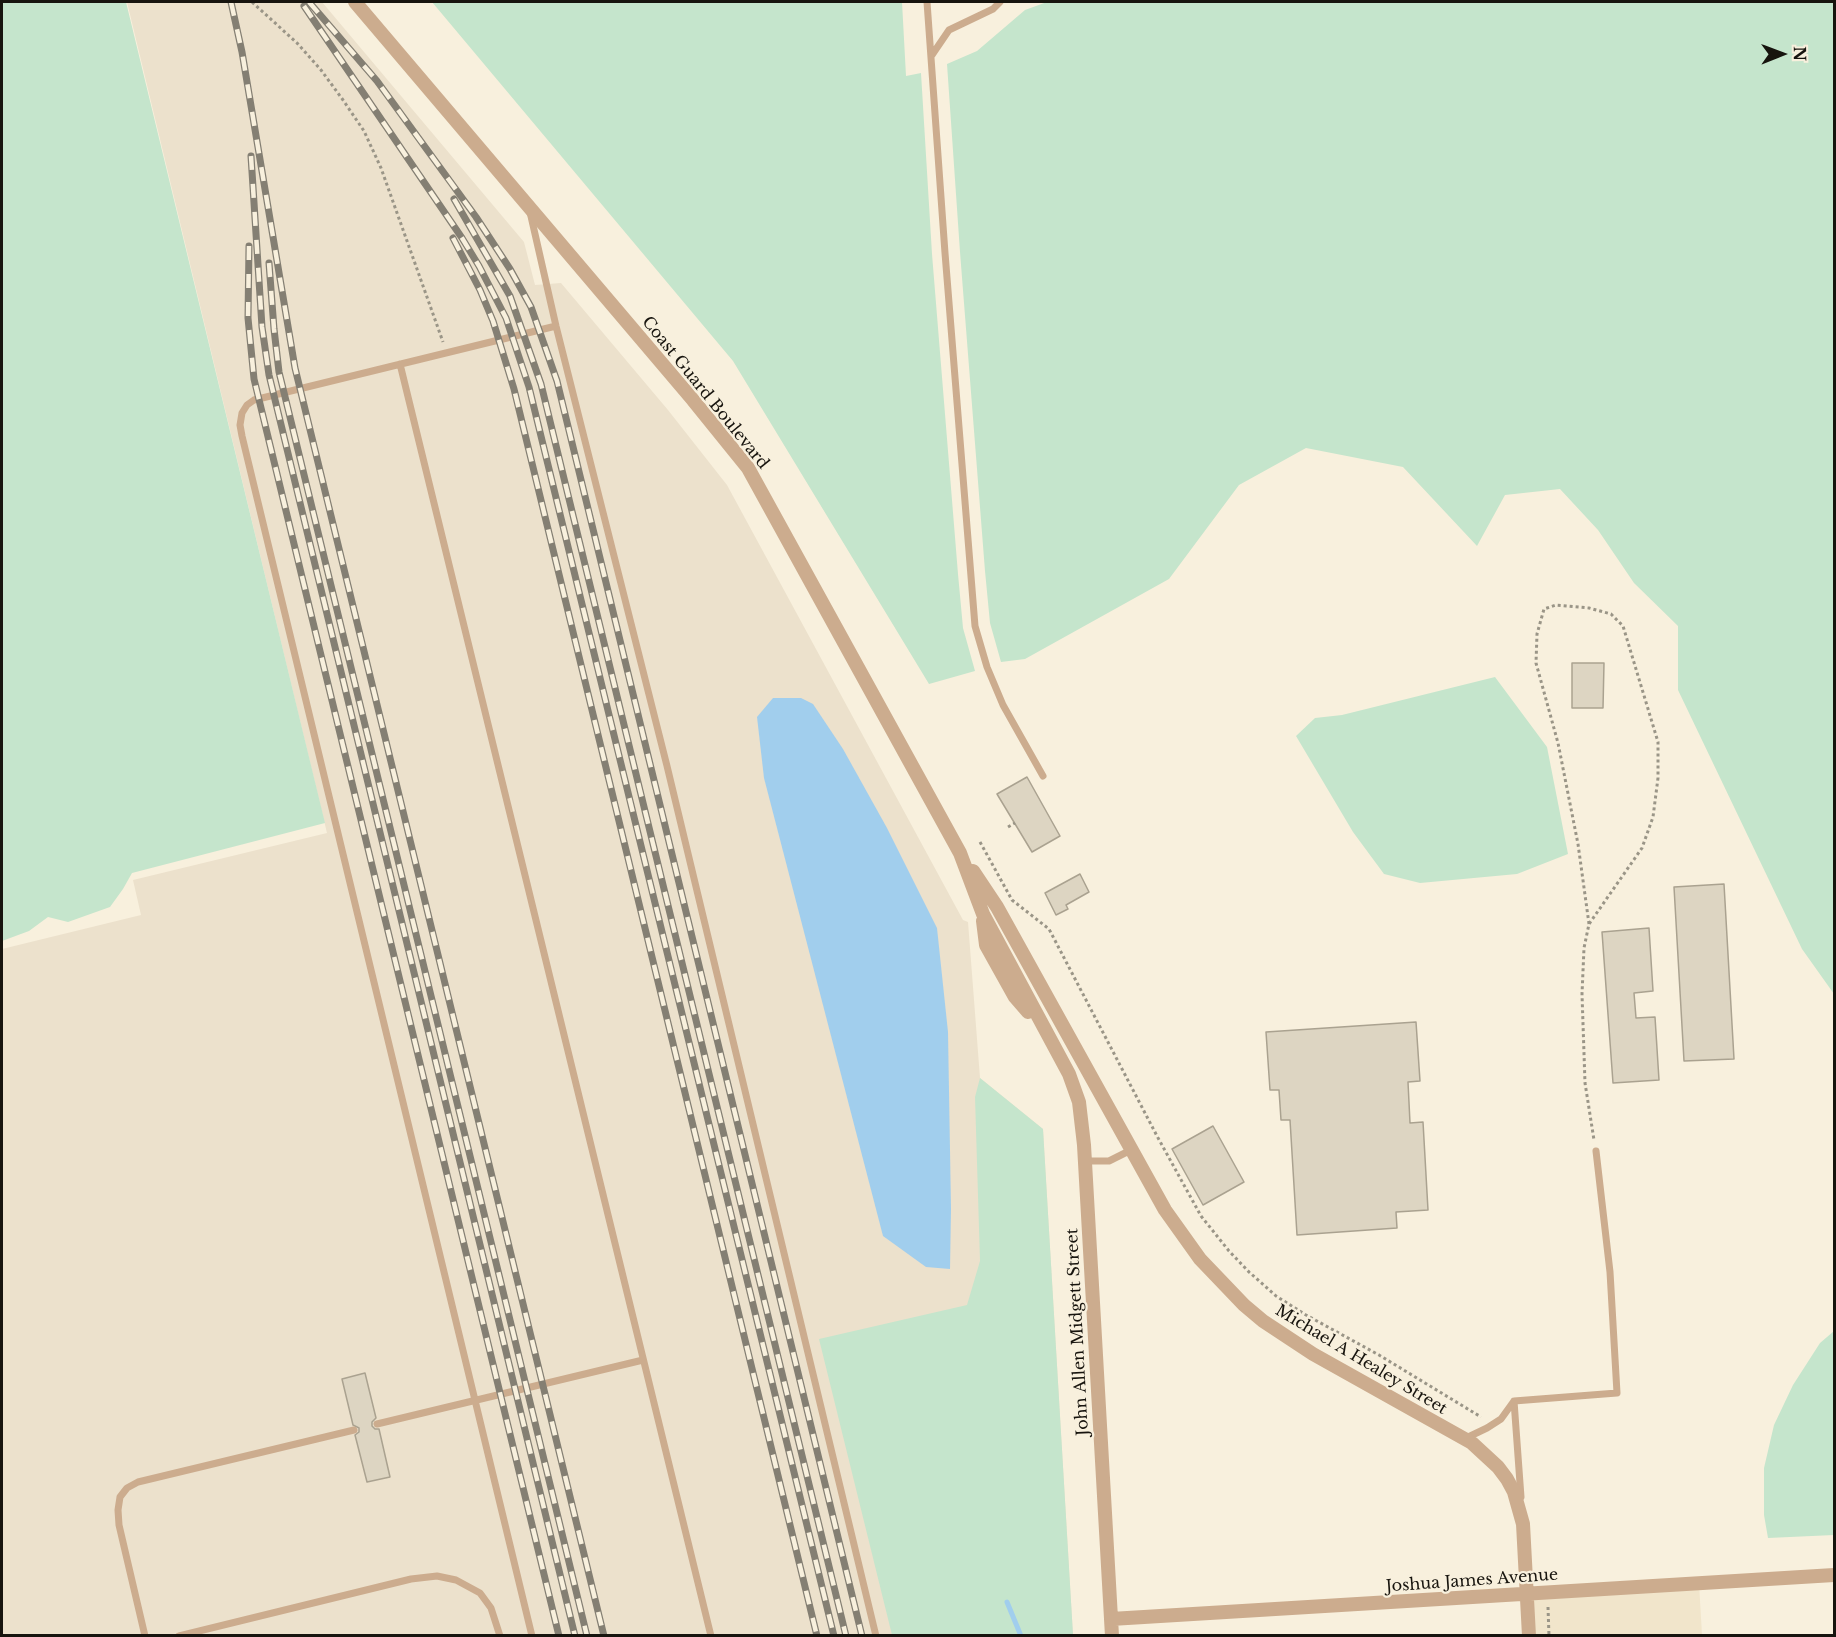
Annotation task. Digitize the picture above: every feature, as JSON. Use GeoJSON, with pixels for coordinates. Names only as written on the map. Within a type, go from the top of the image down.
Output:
{"type":"FeatureCollection","features":[{"type":"Feature","properties":{"kind":"street","name":"Coast Guard Boulevard"},"geometry":{"type":"LineString","coordinates":[[355,2],[748,468],[960,853],[998,907]]}},
{"type":"Feature","properties":{"kind":"street","name":"Coast Guard Boulevard"},"geometry":{"type":"LineString","coordinates":[[960,853],[983,914]]}},
{"type":"Feature","properties":{"kind":"street","name":"Michael A Healey Street"},"geometry":{"type":"LineString","coordinates":[[998,907],[1165,1210],[1216,1278],[1270,1326],[1313,1354],[1464,1439],[1487,1456],[1507,1479],[1514,1492],[1522,1524],[1528,1635]]}},
{"type":"Feature","properties":{"kind":"street","name":"John Allen Midgett Street"},"geometry":{"type":"LineString","coordinates":[[983,914],[1059,1056],[1075,1090],[1081,1118],[1112,1635]]}},
{"type":"Feature","properties":{"kind":"street","name":"Joshua James Avenue"},"geometry":{"type":"LineString","coordinates":[[1111,1619],[1834,1575]]}},
{"type":"Feature","properties":{"kind":"lane"},"geometry":{"type":"LineString","coordinates":[[927,2],[975,626],[987,667],[1003,705],[1043,776]]}},
{"type":"Feature","properties":{"kind":"lane"},"geometry":{"type":"LineString","coordinates":[[932,55],[949,30],[993,9],[1000,2]]}},
{"type":"Feature","properties":{"kind":"lane"},"geometry":{"type":"LineString","coordinates":[[529,207],[556,326],[667,766],[876,1635]]}},
{"type":"Feature","properties":{"kind":"lane"},"geometry":{"type":"LineString","coordinates":[[532,1635],[240,425],[242,413],[254,400],[556,326]]}},
{"type":"Feature","properties":{"kind":"lane"},"geometry":{"type":"LineString","coordinates":[[400,364],[711,1635]]}},
{"type":"Feature","properties":{"kind":"lane"},"geometry":{"type":"LineString","coordinates":[[1084,1161],[1109,1161],[1131,1150]]}},
{"type":"Feature","properties":{"kind":"lane"},"geometry":{"type":"LineString","coordinates":[[1464,1439],[1501,1419],[1514,1401],[1617,1393],[1610,1272],[1596,1151]]}},
{"type":"Feature","properties":{"kind":"lane"},"geometry":{"type":"LineString","coordinates":[[377,1424],[644,1360]]}},
{"type":"Feature","properties":{"kind":"lane"},"geometry":{"type":"LineString","coordinates":[[1514,1401],[1522,1524]]}},
{"type":"Feature","properties":{"kind":"lane"},"geometry":{"type":"LineString","coordinates":[[145,1635],[119,1525],[120,1497],[127,1488],[138,1482],[354,1430]]}},
{"type":"Feature","properties":{"kind":"lane"},"geometry":{"type":"LineString","coordinates":[[179,1635],[411,1579],[437,1576],[465,1583],[480,1593],[491,1608],[500,1635]]}},
{"type":"Feature","properties":{"kind":"path"},"geometry":{"type":"LineString","coordinates":[[252,2],[297,43],[321,70],[344,100],[363,131],[381,168],[446,352]]}},
{"type":"Feature","properties":{"kind":"path"},"geometry":{"type":"LineString","coordinates":[[1589,924],[1642,848],[1653,817],[1658,778],[1658,742],[1623,626],[1611,614],[1589,608],[1556,605],[1544,609],[1537,634],[1536,663],[1558,743],[1578,844],[1589,924],[1584,948],[1582,994],[1585,1083],[1596,1151]]}},
{"type":"Feature","properties":{"kind":"path"},"geometry":{"type":"LineString","coordinates":[[1008,827],[1015,823]]}},
{"type":"Feature","properties":{"kind":"path"},"geometry":{"type":"LineString","coordinates":[[980,842],[1012,900],[1049,929],[1201,1216],[1229,1251],[1249,1272],[1286,1302],[1493,1424]]}},
{"type":"Feature","properties":{"kind":"path"},"geometry":{"type":"LineString","coordinates":[[1547,1594],[1549,1635]]}},
{"type":"Feature","properties":{"kind":"shaded area"},"geometry":{"type":"Polygon","coordinates":[[[127,2],[322,2],[524,242],[535,285],[561,283],[668,410],[727,485],[963,920],[968,922],[980,1078],[1043,1129],[1073,1635],[2,1635],[2,949],[141,915],[133,880],[327,833],[127,2]]]}},
{"type":"Feature","properties":{"kind":"shaded area"},"geometry":{"type":"Polygon","coordinates":[[[1699,1583],[1702,1635],[1529,1635],[1527,1590],[1699,1583]]]}},
{"type":"Feature","properties":{"kind":"green space"},"geometry":{"type":"Polygon","coordinates":[[[2,2],[126,2],[325,823],[132,873],[110,907],[68,922],[48,917],[29,931],[2,941],[2,2]]]}},
{"type":"Feature","properties":{"kind":"green space"},"geometry":{"type":"Polygon","coordinates":[[[432,2],[902,2],[906,76],[921,73],[932,254],[958,574],[963,628],[975,671],[929,684],[733,361],[432,2]]]}},
{"type":"Feature","properties":{"kind":"green space"},"geometry":{"type":"Polygon","coordinates":[[[1047,2],[1834,2],[1834,994],[1802,949],[1678,690],[1678,626],[1634,583],[1598,530],[1560,489],[1505,495],[1477,546],[1403,467],[1306,448],[1239,485],[1169,579],[1025,659],[1001,662],[990,623],[985,571],[947,64],[977,51],[1025,10],[1047,2]]]}},
{"type":"Feature","properties":{"kind":"green space"},"geometry":{"type":"Polygon","coordinates":[[[1495,677],[1547,747],[1568,854],[1517,874],[1420,883],[1384,874],[1353,832],[1296,736],[1315,718],[1342,715],[1495,677]]]}},
{"type":"Feature","properties":{"kind":"green space"},"geometry":{"type":"Polygon","coordinates":[[[980,1078],[1043,1129],[1073,1635],[892,1635],[819,1339],[967,1305],[980,1261],[975,1097],[980,1078]]]}},
{"type":"Feature","properties":{"kind":"green space"},"geometry":{"type":"Polygon","coordinates":[[[1834,1331],[1834,1535],[1768,1538],[1764,1515],[1764,1468],[1774,1425],[1793,1385],[1820,1343],[1834,1331]]]}},
{"type":"Feature","properties":{"kind":"water"},"geometry":{"type":"Polygon","coordinates":[[[773,698],[801,698],[813,704],[843,749],[887,828],[937,928],[948,1032],[950,1269],[926,1267],[883,1236],[764,778],[757,717],[773,698]]]}},
{"type":"Feature","properties":{"kind":"building"},"geometry":{"type":"Polygon","coordinates":[[[1572,663],[1604,663],[1603,708],[1572,708],[1572,663]]]}},
{"type":"Feature","properties":{"kind":"building"},"geometry":{"type":"Polygon","coordinates":[[[1027,777],[1060,836],[1032,852],[997,794],[1027,777]]]}},
{"type":"Feature","properties":{"kind":"building"},"geometry":{"type":"Polygon","coordinates":[[[1080,874],[1089,892],[1066,905],[1068,909],[1056,915],[1045,893],[1080,874]]]}},
{"type":"Feature","properties":{"kind":"building"},"geometry":{"type":"Polygon","coordinates":[[[1724,884],[1734,1059],[1684,1061],[1674,887],[1724,884]]]}},
{"type":"Feature","properties":{"kind":"building"},"geometry":{"type":"Polygon","coordinates":[[[1649,928],[1653,991],[1634,993],[1636,1018],[1655,1017],[1659,1080],[1613,1083],[1602,932],[1649,928]]]}},
{"type":"Feature","properties":{"kind":"building"},"geometry":{"type":"Polygon","coordinates":[[[1416,1022],[1420,1081],[1408,1082],[1410,1123],[1423,1122],[1428,1210],[1396,1212],[1397,1228],[1297,1235],[1290,1120],[1281,1120],[1279,1090],[1270,1090],[1266,1032],[1416,1022]]]}},
{"type":"Feature","properties":{"kind":"building"},"geometry":{"type":"Polygon","coordinates":[[[1213,1126],[1244,1182],[1203,1205],[1172,1149],[1213,1126]]]}},
{"type":"Feature","properties":{"kind":"building"},"geometry":{"type":"Polygon","coordinates":[[[365,1373],[376,1418],[372,1426],[379,1429],[390,1477],[367,1482],[355,1435],[359,1432],[359,1428],[353,1425],[342,1379],[365,1373]]]}},
{"type":"Feature","properties":{"kind":"waterway"},"geometry":{"type":"LineString","coordinates":[[1007,1602],[1021,1636]]}},
{"type":"Feature","properties":{"kind":"railway"},"geometry":{"type":"LineString","coordinates":[[231,2],[242,52],[295,368],[604,1636]]}},
{"type":"Feature","properties":{"kind":"railway"},"geometry":{"type":"LineString","coordinates":[[309,2],[377,81],[476,217],[510,269],[531,307],[557,381],[862,1636]]}},
{"type":"Feature","properties":{"kind":"railway"},"geometry":{"type":"LineString","coordinates":[[304,6],[479,266],[506,318],[529,387],[834,1636]]}},
{"type":"Feature","properties":{"kind":"railway"},"geometry":{"type":"LineString","coordinates":[[251,156],[262,327],[269,375],[575,1636]]}},
{"type":"Feature","properties":{"kind":"railway"},"geometry":{"type":"LineString","coordinates":[[454,199],[510,296],[541,384],[846,1636]]}},
{"type":"Feature","properties":{"kind":"railway"},"geometry":{"type":"LineString","coordinates":[[453,238],[493,321],[514,389],[817,1636]]}},
{"type":"Feature","properties":{"kind":"railway"},"geometry":{"type":"LineString","coordinates":[[249,246],[248,318],[254,379],[559,1636]]}},
{"type":"Feature","properties":{"kind":"railway"},"geometry":{"type":"LineString","coordinates":[[269,263],[279,372],[587,1636]]}}]}
